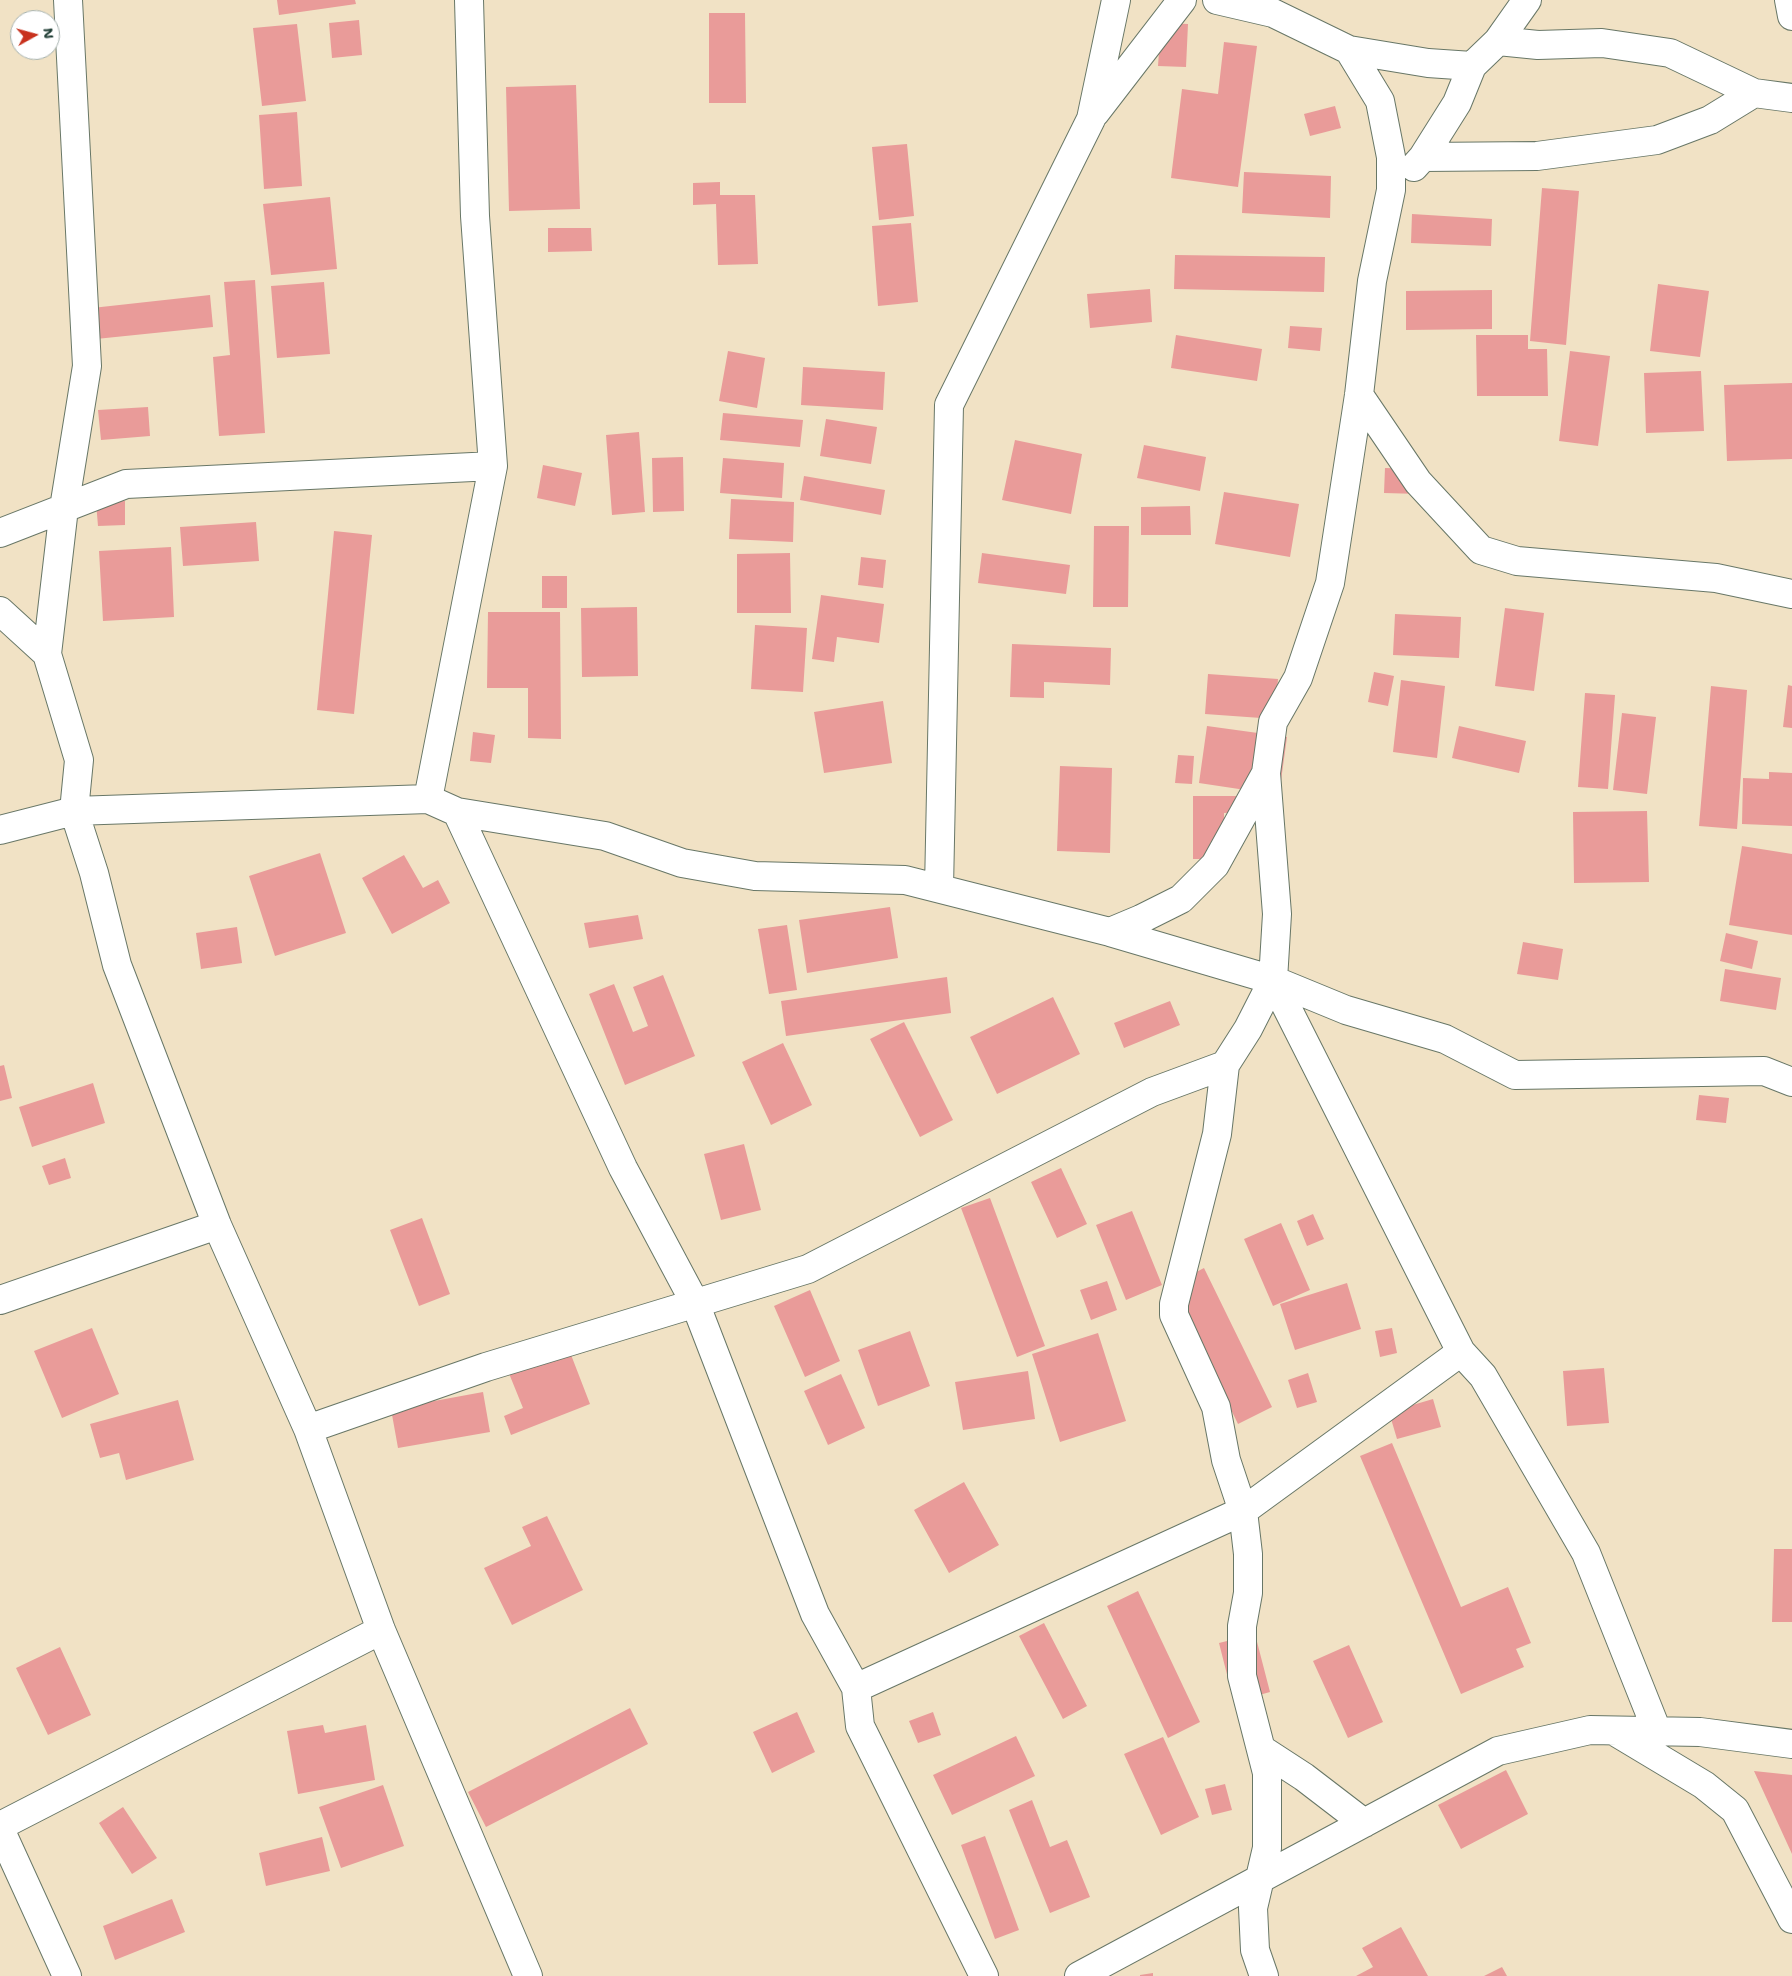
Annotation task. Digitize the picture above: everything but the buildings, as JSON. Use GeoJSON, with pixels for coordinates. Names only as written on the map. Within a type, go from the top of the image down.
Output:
{"type":"FeatureCollection","features":[{"type":"Feature","properties":{"kind":"street"},"geometry":{"type":"LineString","coordinates":[[68,0],[87,366],[64,508],[46,654],[79,760],[74,811],[94,873],[118,965],[217,1225],[308,1429],[382,1630],[528,1976]]}},
{"type":"Feature","properties":{"kind":"street"},"geometry":{"type":"LineString","coordinates":[[428,799],[493,466],[475,216],[469,0]]}},
{"type":"Feature","properties":{"kind":"street"},"geometry":{"type":"LineString","coordinates":[[1091,119],[1116,0]]}},
{"type":"Feature","properties":{"kind":"street"},"geometry":{"type":"LineString","coordinates":[[939,888],[949,405],[1091,119],[1182,0]]}},
{"type":"Feature","properties":{"kind":"street"},"geometry":{"type":"LineString","coordinates":[[1218,0],[1271,7],[1349,50],[1428,63],[1472,66]]}},
{"type":"Feature","properties":{"kind":"street"},"geometry":{"type":"LineString","coordinates":[[1391,190],[1423,157],[1457,103],[1472,66],[1498,41],[1527,0]]}},
{"type":"Feature","properties":{"kind":"street"},"geometry":{"type":"LineString","coordinates":[[1789,0],[1792,16]]}},
{"type":"Feature","properties":{"kind":"street"},"geometry":{"type":"LineString","coordinates":[[1498,41],[1538,45],[1602,43],[1670,53],[1754,93],[1792,98]]}},
{"type":"Feature","properties":{"kind":"street"},"geometry":{"type":"LineString","coordinates":[[1264,1976],[1255,1950],[1253,1908],[1267,1848],[1267,1773],[1242,1676],[1242,1626],[1248,1593],[1248,1554],[1243,1511],[1226,1460],[1216,1407],[1174,1315],[1174,1304],[1217,1134],[1225,1065],[1248,1029],[1272,980],[1277,914],[1266,773],[1273,722],[1298,678],[1330,583],[1359,395],[1372,281],[1391,190],[1391,157],[1380,101],[1349,50]]}},
{"type":"Feature","properties":{"kind":"street"},"geometry":{"type":"LineString","coordinates":[[1423,157],[1537,156],[1657,140],[1710,120],[1754,93]]}},
{"type":"Feature","properties":{"kind":"street"},"geometry":{"type":"LineString","coordinates":[[1359,395],[1418,482],[1481,550],[1516,561],[1716,578],[1792,594]]}},
{"type":"Feature","properties":{"kind":"street"},"geometry":{"type":"LineString","coordinates":[[0,533],[126,484],[493,466]]}},
{"type":"Feature","properties":{"kind":"street"},"geometry":{"type":"LineString","coordinates":[[0,611],[46,654]]}},
{"type":"Feature","properties":{"kind":"street"},"geometry":{"type":"LineString","coordinates":[[1110,932],[1142,920],[1181,899],[1215,865],[1266,773]]}},
{"type":"Feature","properties":{"kind":"street"},"geometry":{"type":"LineString","coordinates":[[0,830],[74,811],[428,799],[456,812],[605,836],[682,863],[756,876],[906,880],[939,888],[1110,932],[1272,980],[1346,1010],[1445,1039],[1515,1075],[1764,1071],[1792,1082]]}},
{"type":"Feature","properties":{"kind":"street"},"geometry":{"type":"LineString","coordinates":[[456,812],[623,1168],[695,1303],[815,1614],[856,1688],[860,1726],[984,1976]]}},
{"type":"Feature","properties":{"kind":"street"},"geometry":{"type":"LineString","coordinates":[[1272,980],[1461,1352],[1483,1376],[1586,1552],[1657,1731]]}},
{"type":"Feature","properties":{"kind":"street"},"geometry":{"type":"LineString","coordinates":[[308,1429],[486,1367],[808,1269],[1152,1092],[1225,1065]]}},
{"type":"Feature","properties":{"kind":"street"},"geometry":{"type":"LineString","coordinates":[[0,1300],[217,1225]]}},
{"type":"Feature","properties":{"kind":"street"},"geometry":{"type":"LineString","coordinates":[[856,1688],[1243,1511],[1461,1352]]}},
{"type":"Feature","properties":{"kind":"street"},"geometry":{"type":"LineString","coordinates":[[67,1976],[0,1828],[382,1630]]}},
{"type":"Feature","properties":{"kind":"street"},"geometry":{"type":"LineString","coordinates":[[1079,1976],[1498,1751],[1590,1730],[1700,1732],[1792,1744]]}},
{"type":"Feature","properties":{"kind":"street"},"geometry":{"type":"LineString","coordinates":[[1613,1731],[1704,1785],[1735,1810],[1792,1919]]}},
{"type":"Feature","properties":{"kind":"street"},"geometry":{"type":"LineString","coordinates":[[1261,1749],[1304,1777],[1364,1823]]}}]}
